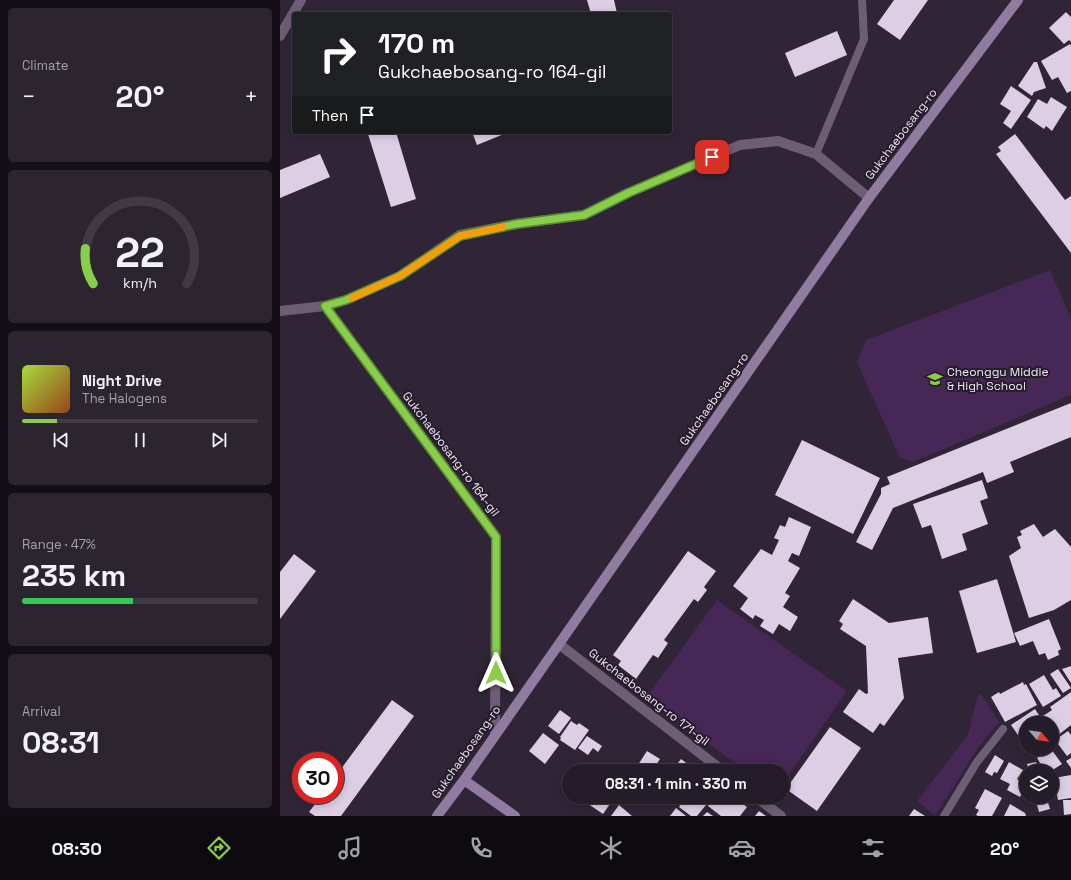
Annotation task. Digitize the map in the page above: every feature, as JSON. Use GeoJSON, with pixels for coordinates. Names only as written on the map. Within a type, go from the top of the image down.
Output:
{"type":"FeatureCollection","features":[{"type":"Feature","properties":{"kind":"main road","name":"Gukchaebosang-ro"},"geometry":{"type":"LineString","coordinates":[[437,816],[464,780],[869,198],[1018,0]]}},
{"type":"Feature","properties":{"kind":"main road"},"geometry":{"type":"LineString","coordinates":[[464,780],[515,816]]}},
{"type":"Feature","properties":{"kind":"street"},"geometry":{"type":"LineString","coordinates":[[294,12],[301,0]]}},
{"type":"Feature","properties":{"kind":"street"},"geometry":{"type":"LineString","coordinates":[[280,36],[292,15]]}},
{"type":"Feature","properties":{"kind":"street"},"geometry":{"type":"LineString","coordinates":[[280,311],[325,306],[346,300],[400,276],[460,236],[516,224],[584,215],[628,193],[740,145],[778,141],[816,154],[869,198]]}},
{"type":"Feature","properties":{"kind":"street","name":"Gukchaebosang-ro 164-gil"},"geometry":{"type":"LineString","coordinates":[[325,306],[496,537],[496,734]]}},
{"type":"Feature","properties":{"kind":"street","name":"Gukchaebosang-ro 171-gil"},"geometry":{"type":"LineString","coordinates":[[559,644],[714,764]]}},
{"type":"Feature","properties":{"kind":"street"},"geometry":{"type":"LineString","coordinates":[[765,804],[781,816]]}},
{"type":"Feature","properties":{"kind":"lane"},"geometry":{"type":"LineString","coordinates":[[816,154],[864,39],[862,0]]}},
{"type":"Feature","properties":{"kind":"lane"},"geometry":{"type":"LineString","coordinates":[[944,816],[977,762],[1003,729]]}},
{"type":"Feature","properties":{"kind":"shaded area"},"geometry":{"type":"Polygon","coordinates":[[[1050,270],[1071,319],[1071,395],[913,462],[900,458],[857,362],[866,340],[1050,270]]]}},
{"type":"Feature","properties":{"kind":"shaded area"},"geometry":{"type":"Polygon","coordinates":[[[717,600],[847,691],[790,773],[790,764],[736,764],[646,698],[717,600]]]}},
{"type":"Feature","properties":{"kind":"shaded area"},"geometry":{"type":"Polygon","coordinates":[[[981,694],[999,722],[979,746],[935,816],[917,801],[968,735],[978,695],[981,694]]]}},
{"type":"Feature","properties":{"kind":"building"},"geometry":{"type":"Polygon","coordinates":[[[587,0],[614,0],[617,12],[590,12],[587,0]]]}},
{"type":"Feature","properties":{"kind":"building"},"geometry":{"type":"Polygon","coordinates":[[[894,0],[928,0],[900,40],[877,24],[894,0]]]}},
{"type":"Feature","properties":{"kind":"building"},"geometry":{"type":"Polygon","coordinates":[[[1066,12],[1071,17],[1071,42],[1069,40],[1064,44],[1049,28],[1066,12]]]}},
{"type":"Feature","properties":{"kind":"building"},"geometry":{"type":"Polygon","coordinates":[[[837,31],[847,55],[795,77],[785,53],[837,31]]]}},
{"type":"Feature","properties":{"kind":"building"},"geometry":{"type":"Polygon","coordinates":[[[1070,44],[1071,91],[1067,93],[1058,77],[1052,80],[1041,61],[1070,44]]]}},
{"type":"Feature","properties":{"kind":"building"},"geometry":{"type":"Polygon","coordinates":[[[1034,62],[1037,62],[1046,88],[1034,92],[1032,96],[1018,86],[1034,62]]]}},
{"type":"Feature","properties":{"kind":"building"},"geometry":{"type":"Polygon","coordinates":[[[1011,86],[1031,100],[1011,129],[1003,123],[1011,111],[1000,104],[1011,86]]]}},
{"type":"Feature","properties":{"kind":"building"},"geometry":{"type":"Polygon","coordinates":[[[1051,97],[1067,107],[1052,131],[1046,126],[1044,129],[1027,117],[1038,99],[1047,104],[1051,97]]]}},
{"type":"Feature","properties":{"kind":"building"},"geometry":{"type":"Polygon","coordinates":[[[368,134],[397,134],[416,199],[391,207],[368,134]]]}},
{"type":"Feature","properties":{"kind":"building"},"geometry":{"type":"Polygon","coordinates":[[[473,134],[504,134],[477,145],[473,134]]]}},
{"type":"Feature","properties":{"kind":"building"},"geometry":{"type":"Polygon","coordinates":[[[1015,134],[1065,200],[1071,196],[1071,253],[996,154],[1001,151],[998,147],[1015,134]]]}},
{"type":"Feature","properties":{"kind":"building"},"geometry":{"type":"Polygon","coordinates":[[[320,154],[330,177],[280,198],[280,170],[320,154]]]}},
{"type":"Feature","properties":{"kind":"building"},"geometry":{"type":"Polygon","coordinates":[[[1071,403],[1071,437],[1010,462],[1014,472],[987,483],[983,472],[893,508],[872,550],[856,542],[881,494],[881,488],[890,484],[887,477],[1071,403]]]}},
{"type":"Feature","properties":{"kind":"building"},"geometry":{"type":"Polygon","coordinates":[[[802,440],[880,478],[853,534],[775,495],[802,440]]]}},
{"type":"Feature","properties":{"kind":"building"},"geometry":{"type":"Polygon","coordinates":[[[982,480],[988,498],[980,501],[988,524],[962,534],[967,550],[942,559],[931,525],[922,528],[913,504],[982,480]]]}},
{"type":"Feature","properties":{"kind":"building"},"geometry":{"type":"Polygon","coordinates":[[[789,517],[811,527],[799,556],[792,553],[788,561],[800,568],[785,593],[790,596],[783,607],[798,617],[790,631],[779,624],[773,634],[760,626],[764,620],[755,615],[753,619],[740,609],[748,598],[733,586],[761,549],[772,555],[779,540],[774,538],[780,525],[785,527],[789,517]]]}},
{"type":"Feature","properties":{"kind":"building"},"geometry":{"type":"Polygon","coordinates":[[[1034,524],[1043,537],[1055,529],[1071,547],[1071,600],[1054,610],[1029,618],[1009,556],[1021,548],[1017,537],[1022,535],[1020,531],[1034,524]]]}},
{"type":"Feature","properties":{"kind":"building"},"geometry":{"type":"Polygon","coordinates":[[[688,551],[716,571],[704,587],[707,590],[698,602],[694,599],[664,640],[668,643],[658,658],[653,655],[636,679],[618,665],[621,661],[613,655],[688,551]]]}},
{"type":"Feature","properties":{"kind":"building"},"geometry":{"type":"Polygon","coordinates":[[[294,554],[316,571],[280,619],[280,572],[294,554]]]}},
{"type":"Feature","properties":{"kind":"building"},"geometry":{"type":"Polygon","coordinates":[[[997,579],[1016,642],[977,653],[959,591],[997,579]]]}},
{"type":"Feature","properties":{"kind":"building"},"geometry":{"type":"Polygon","coordinates":[[[853,599],[889,623],[928,617],[933,653],[898,658],[904,698],[884,726],[880,723],[873,733],[843,712],[859,689],[866,694],[868,693],[866,646],[840,629],[843,624],[839,621],[853,599]]]}},
{"type":"Feature","properties":{"kind":"building"},"geometry":{"type":"Polygon","coordinates":[[[1049,619],[1061,649],[1058,651],[1059,655],[1048,660],[1045,653],[1039,655],[1033,641],[1020,646],[1014,633],[1049,619]]]}},
{"type":"Feature","properties":{"kind":"building"},"geometry":{"type":"Polygon","coordinates":[[[1071,666],[1071,683],[1062,669],[1071,666]]]}},
{"type":"Feature","properties":{"kind":"building"},"geometry":{"type":"Polygon","coordinates":[[[1058,669],[1071,688],[1063,693],[1050,674],[1058,669]]]}},
{"type":"Feature","properties":{"kind":"building"},"geometry":{"type":"Polygon","coordinates":[[[1044,675],[1053,690],[1056,688],[1061,696],[1043,707],[1029,684],[1044,675]]]}},
{"type":"Feature","properties":{"kind":"building"},"geometry":{"type":"Polygon","coordinates":[[[1023,682],[1024,685],[1026,684],[1037,705],[1005,722],[991,697],[1023,682]]]}},
{"type":"Feature","properties":{"kind":"building"},"geometry":{"type":"Polygon","coordinates":[[[1071,692],[1071,725],[1059,734],[1059,716],[1043,716],[1052,710],[1050,707],[1071,692]]]}},
{"type":"Feature","properties":{"kind":"building"},"geometry":{"type":"Polygon","coordinates":[[[392,700],[414,716],[341,816],[315,816],[309,812],[315,804],[344,804],[344,765],[392,700]]]}},
{"type":"Feature","properties":{"kind":"building"},"geometry":{"type":"Polygon","coordinates":[[[1035,709],[1040,716],[1024,716],[1035,709]]]}},
{"type":"Feature","properties":{"kind":"building"},"geometry":{"type":"Polygon","coordinates":[[[560,710],[571,718],[559,734],[548,726],[560,710]]]}},
{"type":"Feature","properties":{"kind":"building"},"geometry":{"type":"Polygon","coordinates":[[[1019,720],[1019,736],[1011,725],[1019,720]]]}},
{"type":"Feature","properties":{"kind":"building"},"geometry":{"type":"Polygon","coordinates":[[[571,721],[577,725],[579,723],[589,730],[575,750],[560,740],[560,737],[571,721]]]}},
{"type":"Feature","properties":{"kind":"building"},"geometry":{"type":"Polygon","coordinates":[[[830,727],[861,748],[817,811],[790,792],[790,783],[830,727]]]}},
{"type":"Feature","properties":{"kind":"building"},"geometry":{"type":"Polygon","coordinates":[[[1068,731],[1071,735],[1071,753],[1067,756],[1059,745],[1059,737],[1068,731]]]}},
{"type":"Feature","properties":{"kind":"building"},"geometry":{"type":"Polygon","coordinates":[[[543,733],[559,745],[545,764],[529,751],[543,733]]]}},
{"type":"Feature","properties":{"kind":"building"},"geometry":{"type":"Polygon","coordinates":[[[587,736],[602,746],[598,752],[593,748],[588,755],[578,748],[587,736]]]}},
{"type":"Feature","properties":{"kind":"building"},"geometry":{"type":"Polygon","coordinates":[[[647,751],[660,759],[657,764],[639,764],[647,751]]]}},
{"type":"Feature","properties":{"kind":"building"},"geometry":{"type":"Polygon","coordinates":[[[995,755],[1004,761],[997,773],[994,772],[992,776],[985,772],[995,755]]]}},
{"type":"Feature","properties":{"kind":"building"},"geometry":{"type":"Polygon","coordinates":[[[1040,756],[1056,756],[1062,764],[1059,766],[1059,764],[1041,764],[1037,758],[1040,756]]]}},
{"type":"Feature","properties":{"kind":"building"},"geometry":{"type":"Polygon","coordinates":[[[1071,758],[1071,768],[1066,761],[1071,758]]]}},
{"type":"Feature","properties":{"kind":"building"},"geometry":{"type":"Polygon","coordinates":[[[681,759],[688,764],[677,764],[681,759]]]}},
{"type":"Feature","properties":{"kind":"building"},"geometry":{"type":"Polygon","coordinates":[[[1009,762],[1019,768],[1019,776],[1017,779],[1019,780],[1019,796],[1007,790],[1010,784],[1000,779],[1009,762]]]}},
{"type":"Feature","properties":{"kind":"building"},"geometry":{"type":"Polygon","coordinates":[[[1071,775],[1071,798],[1059,800],[1059,777],[1071,775]]]}},
{"type":"Feature","properties":{"kind":"building"},"geometry":{"type":"Polygon","coordinates":[[[985,789],[1002,798],[992,816],[978,816],[976,815],[979,810],[975,808],[985,789]]]}},
{"type":"Feature","properties":{"kind":"building"},"geometry":{"type":"Polygon","coordinates":[[[1063,800],[1071,800],[1071,814],[1064,815],[1063,800]]]}},
{"type":"Feature","properties":{"kind":"building"},"geometry":{"type":"Polygon","coordinates":[[[588,804],[610,804],[603,814],[588,804]]]}},
{"type":"Feature","properties":{"kind":"building"},"geometry":{"type":"Polygon","coordinates":[[[681,804],[706,805],[697,816],[691,816],[679,807],[681,804]]]}},
{"type":"Feature","properties":{"kind":"building"},"geometry":{"type":"Polygon","coordinates":[[[709,804],[743,804],[747,807],[740,816],[721,816],[708,806],[709,804]]]}},
{"type":"Feature","properties":{"kind":"building"},"geometry":{"type":"Polygon","coordinates":[[[1010,804],[1025,813],[1026,816],[1004,816],[1010,804]]]}},
{"type":"Feature","properties":{"kind":"building"},"geometry":{"type":"Polygon","coordinates":[[[1037,804],[1048,804],[1050,809],[1039,812],[1037,804]]]}},
{"type":"Feature","properties":{"kind":"building"},"geometry":{"type":"Polygon","coordinates":[[[619,805],[632,816],[611,816],[619,805]]]}},
{"type":"Feature","properties":{"kind":"building"},"geometry":{"type":"Polygon","coordinates":[[[676,808],[686,816],[670,816],[676,808]]]}},
{"type":"Feature","properties":{"kind":"building"},"geometry":{"type":"Polygon","coordinates":[[[914,809],[925,816],[909,816],[914,809]]]}},
{"type":"Feature","properties":{"kind":"building"},"geometry":{"type":"Polygon","coordinates":[[[759,811],[766,816],[755,816],[759,811]]]}},
{"type":"Feature","properties":{"kind":"building"},"geometry":{"type":"Polygon","coordinates":[[[707,812],[713,816],[703,816],[707,812]]]}},
{"type":"Feature","properties":{"kind":"slow traffic"},"geometry":{"type":"LineString","coordinates":[[352,298],[400,276],[460,236],[503,227]]}},
{"type":"Feature","properties":{"kind":"place","name":"Cheonggu Middle & High School"},"geometry":{"type":"Point","coordinates":[935,379]}},
{"type":"Feature","properties":{"kind":"route"},"geometry":{"type":"LineString","coordinates":[[496,673],[496,537],[325,306],[346,300],[400,276],[460,236],[516,224],[584,215],[628,193],[712,157]]}}]}
